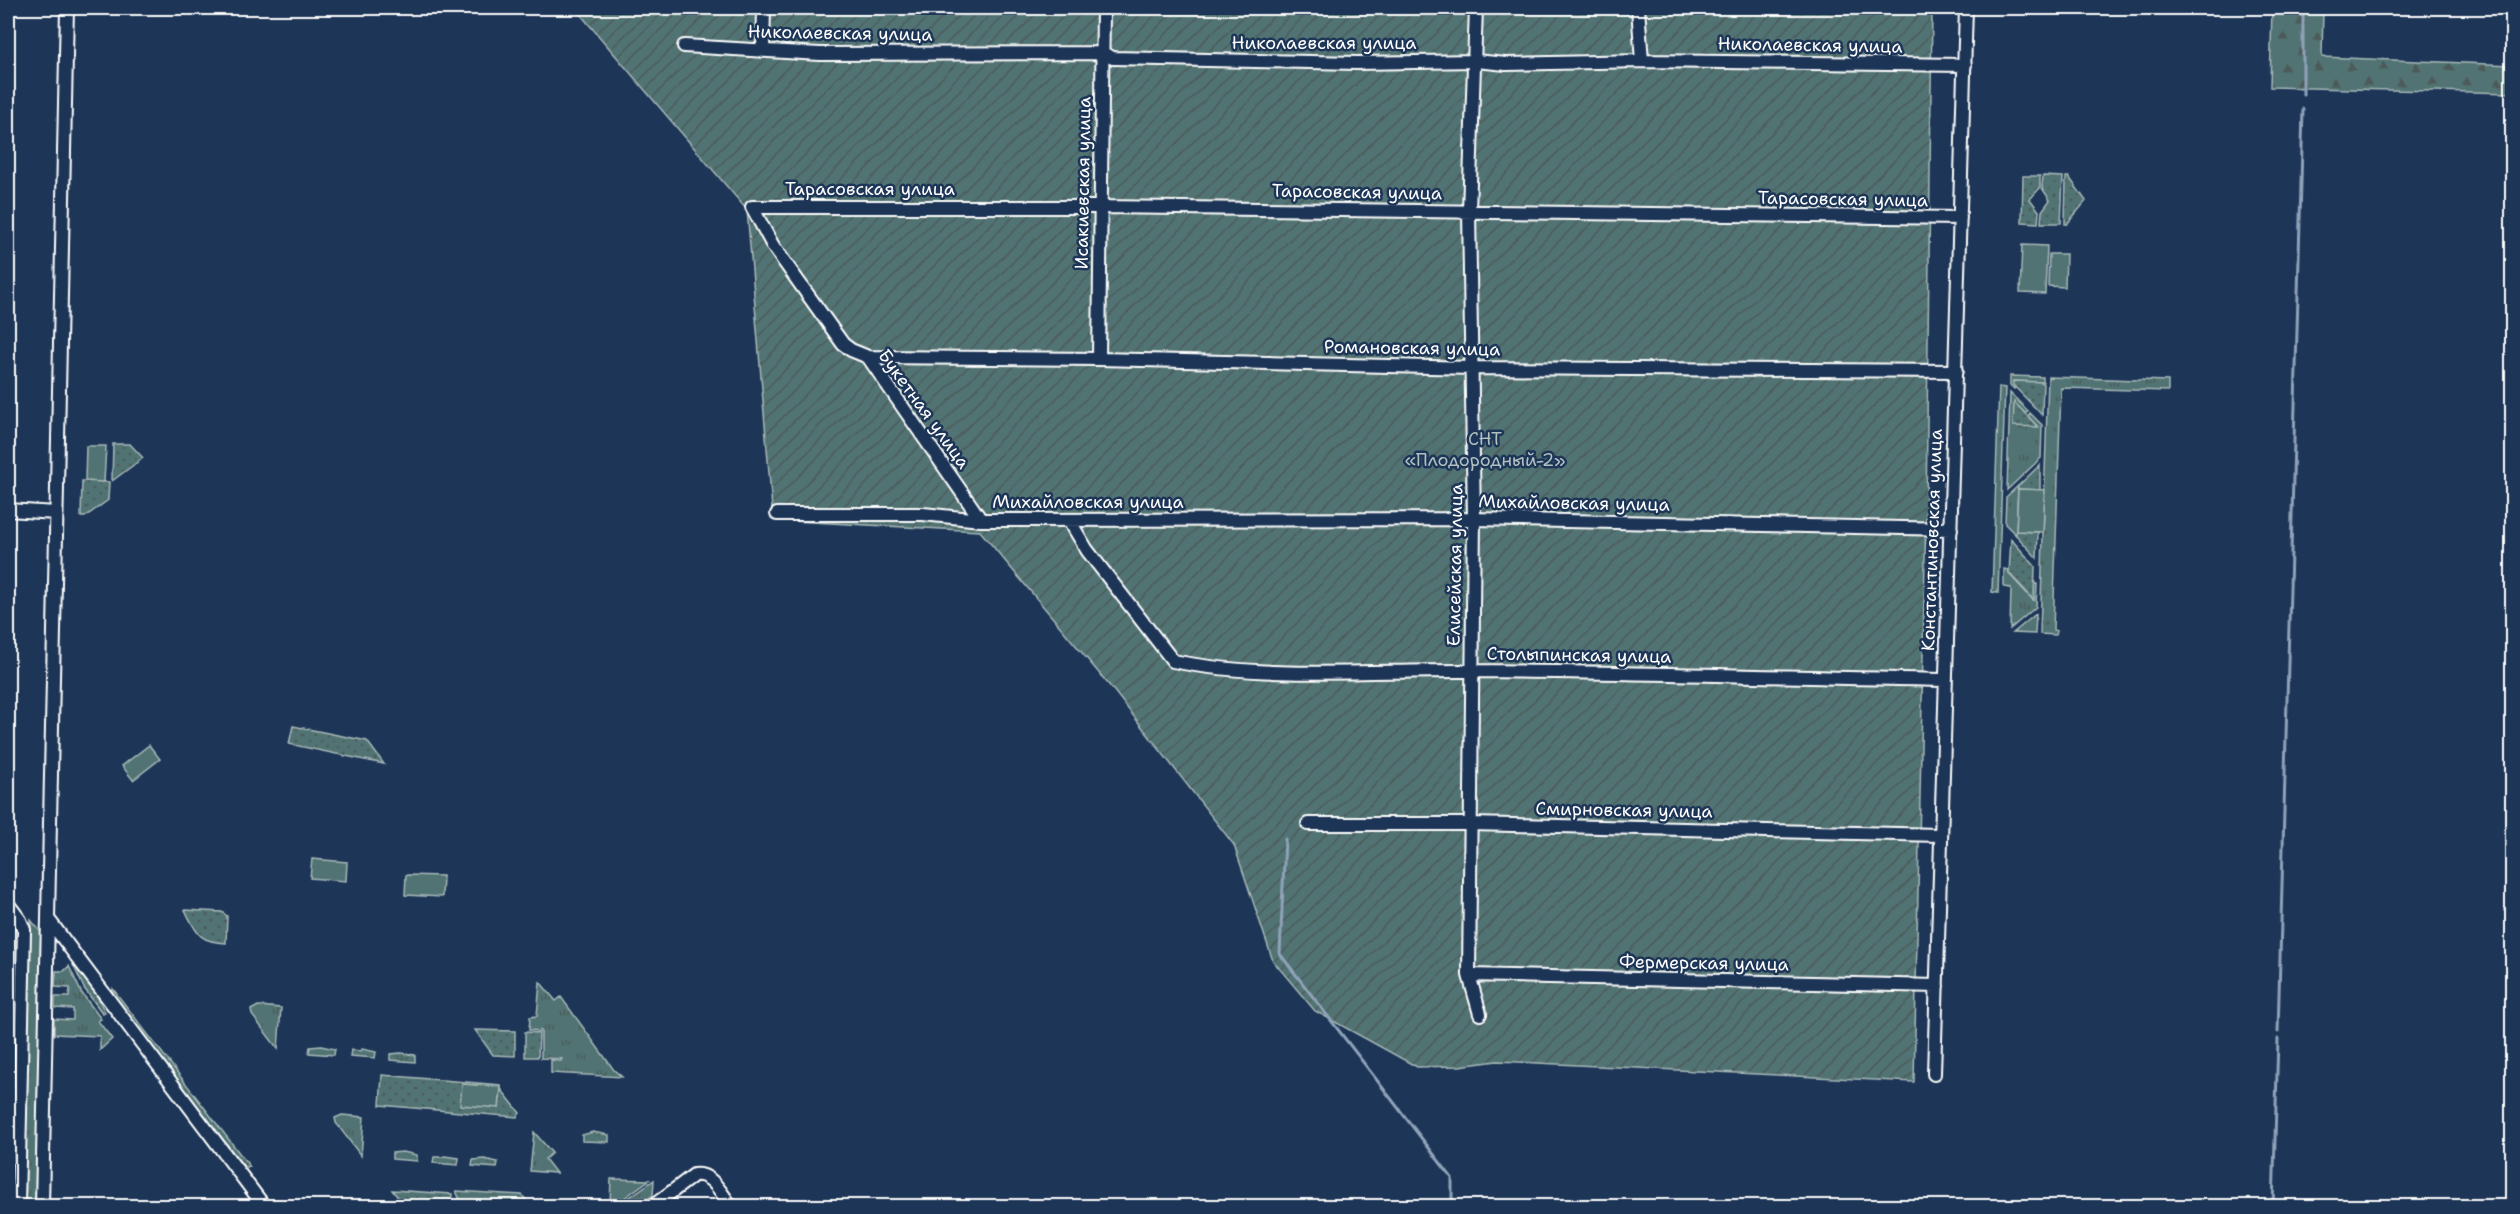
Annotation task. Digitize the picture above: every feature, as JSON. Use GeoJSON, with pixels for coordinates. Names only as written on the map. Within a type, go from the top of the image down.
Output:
{"type":"FeatureCollection","features":[{"type":"Feature","properties":{"kind":"street"},"geometry":{"type":"LineString","coordinates":[[42,1206],[68,8]]}},
{"type":"Feature","properties":{"kind":"street"},"geometry":{"type":"LineString","coordinates":[[763,49],[764,8]]}},
{"type":"Feature","properties":{"kind":"street","name":"Исакиевская улица"},"geometry":{"type":"LineString","coordinates":[[1099,359],[1103,8]]}},
{"type":"Feature","properties":{"kind":"street","name":"Елисейская улица"},"geometry":{"type":"LineString","coordinates":[[1476,8],[1476,61],[1469,211],[1474,519],[1469,975],[1480,1014]]}},
{"type":"Feature","properties":{"kind":"street"},"geometry":{"type":"LineString","coordinates":[[1638,8],[1642,61]]}},
{"type":"Feature","properties":{"kind":"street","name":"Константиновская улица"},"geometry":{"type":"LineString","coordinates":[[1934,1074],[1966,8]]}},
{"type":"Feature","properties":{"kind":"street","name":"Николаевская улица"},"geometry":{"type":"LineString","coordinates":[[684,46],[820,54],[1102,53],[1113,58],[1334,63],[1476,61],[1506,64],[1642,61],[1965,65]]}},
{"type":"Feature","properties":{"kind":"street","name":"Тарасовская улица"},"geometry":{"type":"LineString","coordinates":[[753,207],[1100,207],[1960,218]]}},
{"type":"Feature","properties":{"kind":"street","name":"Букетная улица"},"geometry":{"type":"LineString","coordinates":[[753,207],[773,246],[843,344],[868,357],[981,520]]}},
{"type":"Feature","properties":{"kind":"street","name":"Романовская улица"},"geometry":{"type":"LineString","coordinates":[[868,357],[1099,359],[1472,368],[1956,371]]}},
{"type":"Feature","properties":{"kind":"street"},"geometry":{"type":"LineString","coordinates":[[8,510],[56,513]]}},
{"type":"Feature","properties":{"kind":"street"},"geometry":{"type":"LineString","coordinates":[[777,514],[923,514],[981,520]]}},
{"type":"Feature","properties":{"kind":"street","name":"Михайловская улица"},"geometry":{"type":"LineString","coordinates":[[981,520],[1474,519],[1951,529]]}},
{"type":"Feature","properties":{"kind":"street","name":"Столыпинская улица"},"geometry":{"type":"LineString","coordinates":[[1069,520],[1087,550],[1173,661],[1207,668],[1324,672],[1472,671],[1945,680]]}},
{"type":"Feature","properties":{"kind":"street","name":"Смирновская улица"},"geometry":{"type":"LineString","coordinates":[[1308,824],[1470,824],[1940,835]]}},
{"type":"Feature","properties":{"kind":"street"},"geometry":{"type":"LineString","coordinates":[[8,904],[21,920],[24,930],[18,1206]]}},
{"type":"Feature","properties":{"kind":"street"},"geometry":{"type":"LineString","coordinates":[[49,920],[264,1206]]}},
{"type":"Feature","properties":{"kind":"street","name":"Фермерская улица"},"geometry":{"type":"LineString","coordinates":[[1469,975],[1937,986]]}},
{"type":"Feature","properties":{"kind":"street"},"geometry":{"type":"LineString","coordinates":[[653,1206],[694,1175],[699,1174],[710,1179],[731,1206]]}},
{"type":"Feature","properties":{"kind":"green space","name":"СНТ «Плодородный-2»"},"geometry":{"type":"Polygon","coordinates":[[[575,8],[1932,8],[1926,510],[1914,1082],[1497,1061],[1459,1066],[1417,1067],[1315,1011],[1273,961],[1234,845],[1114,691],[980,531],[773,520],[747,210],[575,8]]]}},
{"type":"Feature","properties":{"kind":"green space"},"geometry":{"type":"Polygon","coordinates":[[[2272,8],[2323,8],[2322,57],[2512,65],[2512,93],[2270,87],[2272,8]]]}},
{"type":"Feature","properties":{"kind":"green space"},"geometry":{"type":"Polygon","coordinates":[[[2023,176],[2040,176],[2040,188],[2030,199],[2039,211],[2038,223],[2022,222],[2023,176]]]}},
{"type":"Feature","properties":{"kind":"green space"},"geometry":{"type":"Polygon","coordinates":[[[2043,176],[2063,177],[2061,223],[2041,223],[2042,211],[2050,200],[2042,188],[2043,176]]]}},
{"type":"Feature","properties":{"kind":"green space"},"geometry":{"type":"Polygon","coordinates":[[[2066,177],[2069,177],[2086,201],[2065,224],[2066,177]]]}},
{"type":"Feature","properties":{"kind":"green space"},"geometry":{"type":"Polygon","coordinates":[[[2022,245],[2047,246],[2045,294],[2020,293],[2022,245]]]}},
{"type":"Feature","properties":{"kind":"green space"},"geometry":{"type":"Polygon","coordinates":[[[2049,254],[2066,254],[2065,287],[2048,286],[2049,254]]]}},
{"type":"Feature","properties":{"kind":"green space"},"geometry":{"type":"Polygon","coordinates":[[[2010,376],[2043,377],[2043,382],[2013,381],[2014,389],[2010,385],[2010,376]]]}},
{"type":"Feature","properties":{"kind":"green space"},"geometry":{"type":"Polygon","coordinates":[[[2048,377],[2168,381],[2168,391],[2061,388],[2053,630],[2057,631],[2056,635],[2040,634],[2048,377]]]}},
{"type":"Feature","properties":{"kind":"green space"},"geometry":{"type":"Polygon","coordinates":[[[2013,381],[2043,382],[2042,415],[2013,385],[2013,381]]]}},
{"type":"Feature","properties":{"kind":"green space"},"geometry":{"type":"Polygon","coordinates":[[[1999,387],[2005,388],[1998,593],[1992,592],[1999,387]]]}},
{"type":"Feature","properties":{"kind":"green space"},"geometry":{"type":"Polygon","coordinates":[[[2010,393],[2028,411],[2025,413],[2014,403],[2037,426],[2028,416],[2030,413],[2042,425],[2041,458],[2007,490],[2010,393]]]}},
{"type":"Feature","properties":{"kind":"green space"},"geometry":{"type":"Polygon","coordinates":[[[2014,402],[2038,427],[2013,426],[2014,402]]]}},
{"type":"Feature","properties":{"kind":"green space"},"geometry":{"type":"Polygon","coordinates":[[[113,444],[130,444],[143,458],[112,481],[113,444]]]}},
{"type":"Feature","properties":{"kind":"green space"},"geometry":{"type":"Polygon","coordinates":[[[86,446],[106,446],[104,482],[85,481],[86,446]]]}},
{"type":"Feature","properties":{"kind":"green space"},"geometry":{"type":"Polygon","coordinates":[[[2040,465],[2040,490],[2018,489],[2018,486],[2040,465]]]}},
{"type":"Feature","properties":{"kind":"green space"},"geometry":{"type":"Polygon","coordinates":[[[82,481],[109,482],[108,500],[85,517],[81,517],[82,481]]]}},
{"type":"Feature","properties":{"kind":"green space"},"geometry":{"type":"Polygon","coordinates":[[[2018,486],[2016,535],[2005,524],[2006,497],[2018,486]]]}},
{"type":"Feature","properties":{"kind":"green space"},"geometry":{"type":"Polygon","coordinates":[[[2018,489],[2045,490],[2043,532],[2016,531],[2018,489]]]}},
{"type":"Feature","properties":{"kind":"green space"},"geometry":{"type":"Polygon","coordinates":[[[2016,531],[2038,532],[2037,558],[2016,535],[2016,531]]]}},
{"type":"Feature","properties":{"kind":"green space"},"geometry":{"type":"Polygon","coordinates":[[[2011,539],[2035,566],[2034,600],[2009,573],[2011,539]]]}},
{"type":"Feature","properties":{"kind":"green space"},"geometry":{"type":"Polygon","coordinates":[[[2004,569],[2009,570],[2009,574],[2033,600],[2034,584],[2037,584],[2036,607],[2010,629],[2011,588],[2004,587],[2004,569]]]}},
{"type":"Feature","properties":{"kind":"green space"},"geometry":{"type":"Polygon","coordinates":[[[2036,614],[2035,634],[2013,633],[2036,614]]]}},
{"type":"Feature","properties":{"kind":"green space"},"geometry":{"type":"Polygon","coordinates":[[[293,726],[367,741],[384,764],[289,744],[293,726]]]}},
{"type":"Feature","properties":{"kind":"green space"},"geometry":{"type":"Polygon","coordinates":[[[149,745],[160,759],[133,780],[122,766],[149,745]]]}},
{"type":"Feature","properties":{"kind":"green space"},"geometry":{"type":"Polygon","coordinates":[[[312,859],[347,862],[346,881],[310,878],[312,859]]]}},
{"type":"Feature","properties":{"kind":"green space"},"geometry":{"type":"Polygon","coordinates":[[[406,875],[443,876],[442,897],[405,895],[406,875]]]}},
{"type":"Feature","properties":{"kind":"green space"},"geometry":{"type":"Polygon","coordinates":[[[185,910],[222,912],[227,916],[226,943],[209,941],[200,935],[185,910]]]}},
{"type":"Feature","properties":{"kind":"green space"},"geometry":{"type":"Polygon","coordinates":[[[31,920],[45,937],[39,1206],[24,1206],[31,920]]]}},
{"type":"Feature","properties":{"kind":"green space"},"geometry":{"type":"Polygon","coordinates":[[[69,956],[93,988],[105,1012],[103,1014],[84,988],[69,956]]]}},
{"type":"Feature","properties":{"kind":"green space"},"geometry":{"type":"Polygon","coordinates":[[[69,966],[81,992],[101,1019],[98,1021],[112,1039],[100,1050],[100,1036],[54,1034],[54,1019],[73,1020],[73,1009],[55,1008],[55,997],[69,997],[70,988],[55,987],[56,971],[64,971],[69,966]]]}},
{"type":"Feature","properties":{"kind":"green space"},"geometry":{"type":"Polygon","coordinates":[[[540,982],[556,1001],[561,997],[614,1070],[622,1077],[551,1073],[551,1060],[561,1061],[562,1059],[541,1058],[541,1031],[529,1030],[530,1017],[537,1016],[540,982]]]}},
{"type":"Feature","properties":{"kind":"green space"},"geometry":{"type":"Polygon","coordinates":[[[113,989],[250,1167],[244,1167],[113,997],[113,989]]]}},
{"type":"Feature","properties":{"kind":"green space"},"geometry":{"type":"Polygon","coordinates":[[[258,1006],[281,1008],[278,1049],[252,1015],[251,1010],[258,1006]]]}},
{"type":"Feature","properties":{"kind":"green space"},"geometry":{"type":"Polygon","coordinates":[[[475,1030],[515,1031],[515,1056],[493,1055],[475,1030]]]}},
{"type":"Feature","properties":{"kind":"green space"},"geometry":{"type":"Polygon","coordinates":[[[525,1032],[539,1033],[538,1057],[525,1057],[525,1032]]]}},
{"type":"Feature","properties":{"kind":"green space"},"geometry":{"type":"Polygon","coordinates":[[[321,1046],[335,1049],[334,1055],[309,1053],[310,1047],[321,1046]]]}},
{"type":"Feature","properties":{"kind":"green space"},"geometry":{"type":"Polygon","coordinates":[[[362,1049],[376,1052],[375,1058],[350,1056],[351,1050],[361,1051],[362,1049]]]}},
{"type":"Feature","properties":{"kind":"green space"},"geometry":{"type":"Polygon","coordinates":[[[390,1054],[415,1055],[415,1062],[390,1060],[390,1054]]]}},
{"type":"Feature","properties":{"kind":"green space"},"geometry":{"type":"Polygon","coordinates":[[[382,1075],[501,1085],[501,1087],[462,1084],[499,1108],[501,1089],[520,1113],[517,1117],[380,1105],[382,1075]]]}},
{"type":"Feature","properties":{"kind":"green space"},"geometry":{"type":"Polygon","coordinates":[[[462,1084],[501,1087],[499,1108],[460,1105],[462,1084]]]}},
{"type":"Feature","properties":{"kind":"green space"},"geometry":{"type":"Polygon","coordinates":[[[342,1115],[364,1117],[361,1156],[336,1123],[335,1118],[342,1115]]]}},
{"type":"Feature","properties":{"kind":"green space"},"geometry":{"type":"Polygon","coordinates":[[[534,1132],[552,1153],[545,1159],[556,1173],[530,1171],[534,1132]]]}},
{"type":"Feature","properties":{"kind":"green space"},"geometry":{"type":"Polygon","coordinates":[[[593,1132],[609,1135],[609,1142],[582,1141],[582,1135],[593,1132]]]}},
{"type":"Feature","properties":{"kind":"green space"},"geometry":{"type":"Polygon","coordinates":[[[403,1152],[417,1155],[417,1161],[392,1159],[392,1153],[403,1152]]]}},
{"type":"Feature","properties":{"kind":"green space"},"geometry":{"type":"Polygon","coordinates":[[[434,1157],[459,1158],[458,1165],[433,1163],[434,1157]]]}},
{"type":"Feature","properties":{"kind":"green space"},"geometry":{"type":"Polygon","coordinates":[[[484,1159],[498,1162],[497,1168],[472,1166],[473,1160],[484,1159]]]}},
{"type":"Feature","properties":{"kind":"green space"},"geometry":{"type":"Polygon","coordinates":[[[611,1179],[649,1180],[613,1206],[610,1203],[611,1179]]]}},
{"type":"Feature","properties":{"kind":"green space"},"geometry":{"type":"Polygon","coordinates":[[[654,1180],[653,1195],[638,1206],[617,1206],[654,1180]]]}},
{"type":"Feature","properties":{"kind":"green space"},"geometry":{"type":"Polygon","coordinates":[[[392,1190],[452,1194],[451,1206],[405,1206],[392,1190]]]}},
{"type":"Feature","properties":{"kind":"green space"},"geometry":{"type":"Polygon","coordinates":[[[456,1191],[522,1195],[531,1206],[463,1206],[456,1191]]]}},
{"type":"Feature","properties":{"kind":"waterway"},"geometry":{"type":"LineString","coordinates":[[2303,8],[2303,94]]}},
{"type":"Feature","properties":{"kind":"waterway"},"geometry":{"type":"LineString","coordinates":[[2278,1032],[2303,109]]}},
{"type":"Feature","properties":{"kind":"waterway"},"geometry":{"type":"LineString","coordinates":[[1285,839],[1280,954],[1452,1178],[1452,1206]]}},
{"type":"Feature","properties":{"kind":"waterway"},"geometry":{"type":"LineString","coordinates":[[2273,1206],[2278,1039]]}}]}
